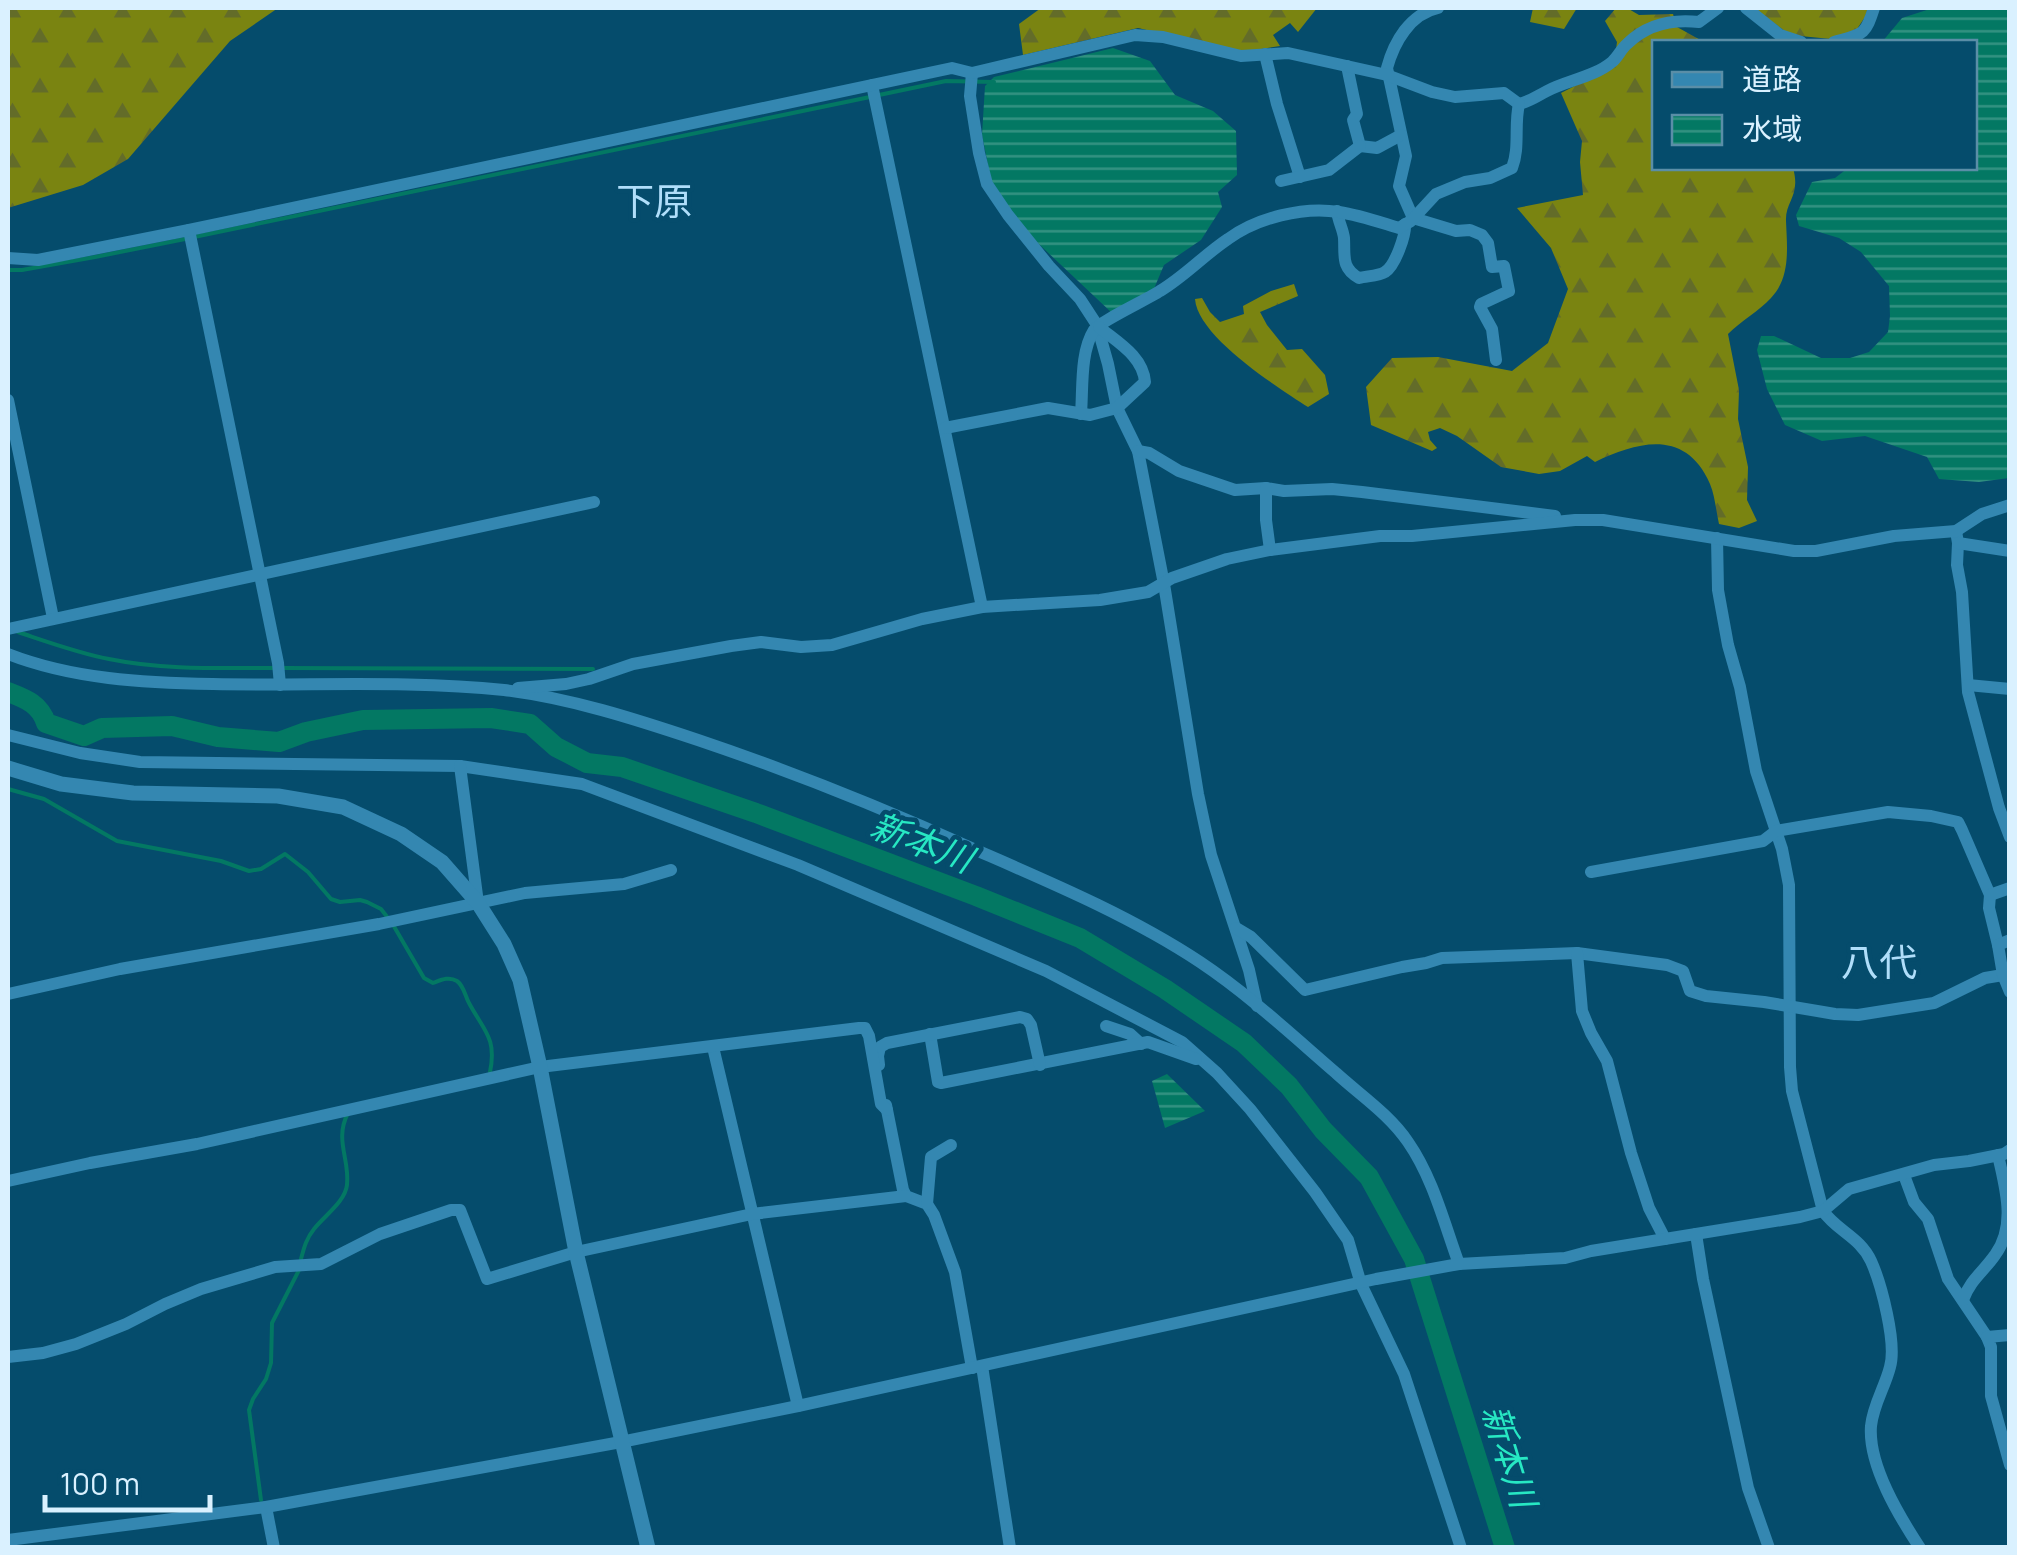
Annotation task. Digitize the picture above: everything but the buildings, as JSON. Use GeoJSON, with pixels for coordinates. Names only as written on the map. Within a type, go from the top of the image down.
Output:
{"type":"FeatureCollection","features":[{"type":"Feature","properties":{"kind":"street"},"geometry":{"type":"LineString","coordinates":[[1337,211],[1349,272],[1359,278],[1390,269],[1409,221],[1400,186],[1406,156],[1387,75],[1390,55],[1413,20],[1438,8]]}},
{"type":"Feature","properties":{"kind":"street"},"geometry":{"type":"LineString","coordinates":[[1519,104],[1612,62],[1628,42],[1654,26],[1678,20],[1699,22],[1718,8]]}},
{"type":"Feature","properties":{"kind":"street"},"geometry":{"type":"LineString","coordinates":[[1746,8],[1780,35],[1795,40]]}},
{"type":"Feature","properties":{"kind":"street"},"geometry":{"type":"LineString","coordinates":[[1841,40],[1859,35],[1869,26],[1874,8]]}},
{"type":"Feature","properties":{"kind":"street"},"geometry":{"type":"LineString","coordinates":[[8,258],[38,260],[952,68],[972,73],[1135,35],[1162,37],[1240,56],[1288,53],[1387,75],[1432,92],[1455,96],[1504,93],[1519,104]]}},
{"type":"Feature","properties":{"kind":"street"},"geometry":{"type":"LineString","coordinates":[[1264,54],[1300,177]]}},
{"type":"Feature","properties":{"kind":"street"},"geometry":{"type":"LineString","coordinates":[[1347,66],[1360,146]]}},
{"type":"Feature","properties":{"kind":"street"},"geometry":{"type":"LineString","coordinates":[[972,73],[970,96],[987,184],[1049,266],[1080,298],[1097,326],[1117,408],[1138,451],[1211,855],[1257,1006]]}},
{"type":"Feature","properties":{"kind":"street"},"geometry":{"type":"LineString","coordinates":[[872,85],[982,607]]}},
{"type":"Feature","properties":{"kind":"street"},"geometry":{"type":"LineString","coordinates":[[1080,414],[1089,341],[1097,326],[1180,279],[1228,238],[1251,226],[1298,212],[1337,211],[1399,228],[1436,194],[1451,186],[1490,178],[1512,168],[1518,155],[1519,104]]}},
{"type":"Feature","properties":{"kind":"street"},"geometry":{"type":"LineString","coordinates":[[1281,181],[1330,170],[1360,146],[1377,148],[1401,135]]}},
{"type":"Feature","properties":{"kind":"street"},"geometry":{"type":"LineString","coordinates":[[1409,221],[1482,234],[1488,243],[1492,267],[1504,266],[1510,292],[1480,307],[1492,329],[1496,360]]}},
{"type":"Feature","properties":{"kind":"street"},"geometry":{"type":"LineString","coordinates":[[188,230],[280,685]]}},
{"type":"Feature","properties":{"kind":"street"},"geometry":{"type":"LineString","coordinates":[[945,428],[1048,408],[1090,415],[1117,408],[1145,382],[1144,373],[1124,346],[1097,326]]}},
{"type":"Feature","properties":{"kind":"street"},"geometry":{"type":"LineString","coordinates":[[8,400],[53,618]]}},
{"type":"Feature","properties":{"kind":"street"},"geometry":{"type":"LineString","coordinates":[[1138,451],[1149,453],[1178,471],[1235,490],[1362,492],[1544,514],[1562,521]]}},
{"type":"Feature","properties":{"kind":"street"},"geometry":{"type":"LineString","coordinates":[[1266,488],[1270,550]]}},
{"type":"Feature","properties":{"kind":"street"},"geometry":{"type":"LineString","coordinates":[[8,628],[594,502]]}},
{"type":"Feature","properties":{"kind":"street"},"geometry":{"type":"LineString","coordinates":[[2010,506],[1982,514],[1957,537],[1968,685],[1986,764],[2010,838]]}},
{"type":"Feature","properties":{"kind":"street"},"geometry":{"type":"LineString","coordinates":[[511,691],[566,684],[632,664],[731,646],[760,642],[832,645],[922,619],[982,607],[1100,600],[1148,592],[1172,578],[1227,559],[1360,538],[1602,520],[1794,550],[1816,551],[1894,536],[1957,537],[2010,551]]}},
{"type":"Feature","properties":{"kind":"street"},"geometry":{"type":"LineString","coordinates":[[1716,538],[1718,590],[1728,646],[1756,771],[1790,885],[1792,1091],[1822,1211],[1862,1244],[1872,1263],[1892,1339],[1892,1361],[1871,1428],[1887,1494],[1920,1548]]}},
{"type":"Feature","properties":{"kind":"street"},"geometry":{"type":"LineString","coordinates":[[8,654],[127,681],[462,686],[511,691],[658,726],[904,818],[1153,934],[1202,963],[1257,1006],[1381,1111],[1407,1140],[1426,1175],[1454,1265]]}},
{"type":"Feature","properties":{"kind":"street"},"geometry":{"type":"LineString","coordinates":[[1968,685],[2010,689]]}},
{"type":"Feature","properties":{"kind":"street"},"geometry":{"type":"LineString","coordinates":[[8,735],[80,753],[140,762],[460,766],[582,784],[768,854],[1046,971],[1182,1042],[1250,1109],[1348,1240],[1362,1284],[1404,1374],[1461,1548]]}},
{"type":"Feature","properties":{"kind":"street"},"geometry":{"type":"LineString","coordinates":[[460,766],[478,903]]}},
{"type":"Feature","properties":{"kind":"street"},"geometry":{"type":"LineString","coordinates":[[8,768],[60,784],[133,792],[278,796],[343,808],[400,834],[442,862],[478,903],[504,944],[520,980],[576,1252],[648,1548]]}},
{"type":"Feature","properties":{"kind":"street"},"geometry":{"type":"LineString","coordinates":[[1591,872],[1764,841],[1776,830],[1888,812],[1958,822],[1990,895],[1990,908],[2004,943],[2003,975],[2010,992]]}},
{"type":"Feature","properties":{"kind":"street"},"geometry":{"type":"LineString","coordinates":[[8,994],[525,894],[624,884],[670,870]]}},
{"type":"Feature","properties":{"kind":"street"},"geometry":{"type":"LineString","coordinates":[[1990,895],[2010,888]]}},
{"type":"Feature","properties":{"kind":"street"},"geometry":{"type":"LineString","coordinates":[[1236,928],[1252,937],[1305,990],[1442,958],[1577,953],[1668,965],[1683,972],[1690,991],[1706,996],[1858,1015],[1934,1002],[1985,978],[2003,975]]}},
{"type":"Feature","properties":{"kind":"street"},"geometry":{"type":"LineString","coordinates":[[1577,953],[1582,1011],[1607,1060],[1649,1208],[1665,1239]]}},
{"type":"Feature","properties":{"kind":"street"},"geometry":{"type":"LineString","coordinates":[[906,1196],[878,1056],[880,1047],[898,1040],[1020,1017],[1032,1025],[1040,1065]]}},
{"type":"Feature","properties":{"kind":"street"},"geometry":{"type":"LineString","coordinates":[[1106,1026],[1130,1034],[1141,1044]]}},
{"type":"Feature","properties":{"kind":"street"},"geometry":{"type":"LineString","coordinates":[[8,1181],[197,1144],[540,1067],[866,1028],[881,1104],[888,1110]]}},
{"type":"Feature","properties":{"kind":"street"},"geometry":{"type":"LineString","coordinates":[[930,1034],[941,1083],[1141,1044],[1160,1045],[1202,1060]]}},
{"type":"Feature","properties":{"kind":"street"},"geometry":{"type":"LineString","coordinates":[[713,1047],[798,1406]]}},
{"type":"Feature","properties":{"kind":"street"},"geometry":{"type":"LineString","coordinates":[[927,1204],[931,1157],[951,1145]]}},
{"type":"Feature","properties":{"kind":"street"},"geometry":{"type":"LineString","coordinates":[[8,1540],[266,1507],[798,1406],[1376,1279],[1454,1265],[1565,1258],[1822,1211],[1849,1189],[1934,1165],[2004,1152],[2006,1227],[1997,1253],[1968,1286],[1963,1300]]}},
{"type":"Feature","properties":{"kind":"street"},"geometry":{"type":"LineString","coordinates":[[1904,1175],[1914,1202],[1928,1219],[1948,1279],[1982,1327],[1991,1347],[1991,1396],[2010,1465]]}},
{"type":"Feature","properties":{"kind":"street"},"geometry":{"type":"LineString","coordinates":[[8,1357],[43,1354],[76,1344],[200,1289],[276,1266],[321,1264],[380,1234],[452,1210],[460,1210],[487,1278],[576,1252],[752,1214],[906,1196],[927,1204],[955,1272],[977,1367],[1010,1548]]}},
{"type":"Feature","properties":{"kind":"street"},"geometry":{"type":"LineString","coordinates":[[1696,1234],[1748,1488],[1770,1548]]}},
{"type":"Feature","properties":{"kind":"street"},"geometry":{"type":"LineString","coordinates":[[1987,1337],[2010,1335]]}},
{"type":"Feature","properties":{"kind":"street"},"geometry":{"type":"LineString","coordinates":[[266,1507],[274,1548]]}},
{"type":"Feature","properties":{"kind":"green space"},"geometry":{"type":"Polygon","coordinates":[[[8,8],[278,8],[230,41],[128,159],[83,185],[8,208],[8,8]]]}},
{"type":"Feature","properties":{"kind":"green space"},"geometry":{"type":"Polygon","coordinates":[[[1041,8],[1317,8],[1298,32],[1290,23],[1273,35],[1280,46],[1243,52],[1138,28],[1023,55],[1019,24],[1041,8]]]}},
{"type":"Feature","properties":{"kind":"green space"},"geometry":{"type":"Polygon","coordinates":[[[1533,8],[1577,8],[1564,29],[1530,22],[1533,8]]]}},
{"type":"Feature","properties":{"kind":"green space"},"geometry":{"type":"Polygon","coordinates":[[[1616,8],[1627,8],[1639,15],[1673,14],[1677,27],[1700,40],[1652,40],[1652,170],[1793,170],[1795,185],[1786,214],[1782,281],[1766,303],[1728,334],[1748,467],[1747,500],[1757,521],[1739,528],[1719,524],[1712,489],[1700,466],[1675,447],[1644,445],[1595,462],[1587,456],[1560,471],[1539,474],[1501,467],[1440,428],[1428,432],[1437,448],[1432,451],[1371,425],[1366,387],[1392,358],[1438,357],[1512,371],[1548,343],[1568,289],[1551,248],[1517,208],[1583,195],[1582,141],[1561,93],[1614,66],[1617,42],[1605,21],[1616,8]]]}},
{"type":"Feature","properties":{"kind":"green space"},"geometry":{"type":"Polygon","coordinates":[[[1754,8],[1868,8],[1857,29],[1831,39],[1790,35],[1754,8]]]}},
{"type":"Feature","properties":{"kind":"green space"},"geometry":{"type":"Polygon","coordinates":[[[1294,284],[1298,296],[1260,312],[1287,350],[1302,349],[1325,375],[1329,394],[1308,407],[1224,345],[1199,314],[1195,299],[1202,298],[1220,322],[1244,314],[1243,306],[1271,291],[1294,284]]]}},
{"type":"Feature","properties":{"kind":"water"},"geometry":{"type":"Polygon","coordinates":[[[1933,8],[2007,8],[2009,478],[1979,482],[1939,479],[1927,457],[1865,436],[1822,441],[1785,425],[1767,389],[1757,350],[1761,336],[1774,336],[1821,358],[1850,358],[1869,352],[1888,332],[1889,286],[1861,252],[1839,238],[1799,226],[1796,215],[1812,182],[1835,178],[1845,170],[1977,170],[1977,40],[1884,40],[1902,18],[1933,8]]]}},
{"type":"Feature","properties":{"kind":"water"},"geometry":{"type":"Polygon","coordinates":[[[1113,48],[1150,61],[1175,95],[1213,111],[1236,131],[1237,175],[1218,192],[1222,207],[1201,240],[1164,265],[1153,291],[1112,313],[1025,231],[991,180],[982,135],[985,86],[994,77],[1113,48]]]}},
{"type":"Feature","properties":{"kind":"water"},"geometry":{"type":"Polygon","coordinates":[[[1167,1074],[1205,1111],[1165,1128],[1152,1081],[1167,1074]]]}},
{"type":"Feature","properties":{"kind":"waterway"},"geometry":{"type":"LineString","coordinates":[[879,95],[946,81],[994,82]]}},
{"type":"Feature","properties":{"kind":"waterway"},"geometry":{"type":"LineString","coordinates":[[194,237],[870,97]]}},
{"type":"Feature","properties":{"kind":"waterway"},"geometry":{"type":"LineString","coordinates":[[8,270],[185,239]]}},
{"type":"Feature","properties":{"kind":"waterway"},"geometry":{"type":"LineString","coordinates":[[18,632],[129,663],[274,668]]}},
{"type":"Feature","properties":{"kind":"waterway"},"geometry":{"type":"LineString","coordinates":[[283,668],[593,669]]}},
{"type":"Feature","properties":{"kind":"waterway","name":"新本川"},"geometry":{"type":"LineString","coordinates":[[8,692],[36,707],[46,723],[84,736],[102,728],[172,726],[218,737],[279,742],[363,720],[491,718],[530,724],[556,747],[587,763],[622,767],[756,813],[1080,938],[1244,1043],[1289,1086],[1323,1130],[1369,1177],[1414,1259],[1505,1548]]}},
{"type":"Feature","properties":{"kind":"waterway"},"geometry":{"type":"LineString","coordinates":[[8,789],[44,799],[117,841],[221,861],[249,871],[261,869],[285,854],[308,872],[331,899],[367,902],[388,918]]}},
{"type":"Feature","properties":{"kind":"waterway"},"geometry":{"type":"LineString","coordinates":[[392,923],[424,978],[433,983],[451,979],[461,986],[490,1043],[490,1072]]}},
{"type":"Feature","properties":{"kind":"waterway"},"geometry":{"type":"LineString","coordinates":[[301,1259],[311,1233],[338,1203],[347,1185],[342,1132],[348,1113]]}},
{"type":"Feature","properties":{"kind":"waterway"},"geometry":{"type":"LineString","coordinates":[[261,1500],[249,1410],[271,1363],[272,1323],[299,1270]]}},
{"type":"Feature","properties":{"kind":"district","name":"下原"},"geometry":{"type":"Point","coordinates":[654,200]}},
{"type":"Feature","properties":{"kind":"district","name":"八代"},"geometry":{"type":"Point","coordinates":[1879,961]}}]}
